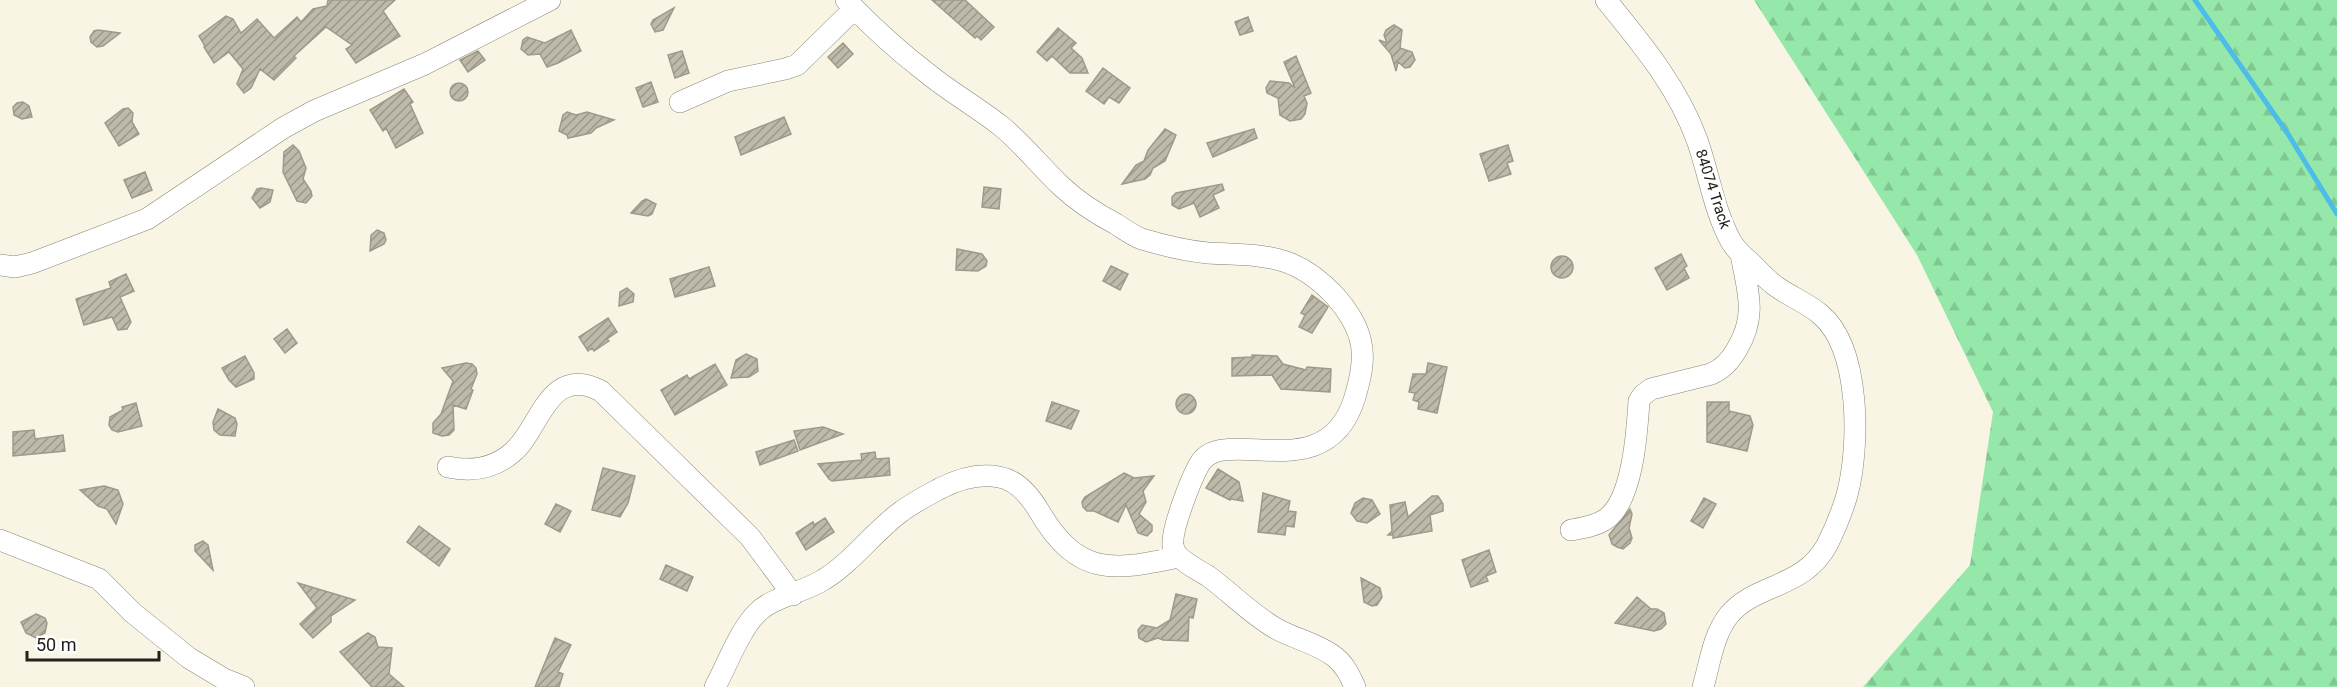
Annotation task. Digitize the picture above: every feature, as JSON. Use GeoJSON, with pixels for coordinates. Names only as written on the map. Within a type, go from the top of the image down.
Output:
{"type":"FeatureCollection","features":[{"type":"Feature","properties":{"kind":"street"},"geometry":{"type":"LineString","coordinates":[[0,265],[15,267],[32,263],[147,219],[274,134],[314,111],[425,64],[550,0]]}},
{"type":"Feature","properties":{"kind":"street","name":"84074 Track"},"geometry":{"type":"LineString","coordinates":[[1606,0],[1665,76],[1685,114],[1697,139],[1722,220],[1732,244],[1775,286],[1819,313],[1831,325],[1847,358],[1850,373],[1854,407],[1852,466],[1847,494],[1839,519],[1826,547],[1813,565],[1797,576],[1755,596],[1731,614],[1715,641],[1703,687]]}},
{"type":"Feature","properties":{"kind":"street"},"geometry":{"type":"LineString","coordinates":[[680,102],[728,81],[797,65],[850,4],[927,74],[1003,128],[1064,188],[1100,215],[1140,238],[1205,253],[1244,253],[1290,262],[1321,282],[1348,313],[1361,342],[1361,376],[1346,420],[1334,435],[1322,442],[1293,451],[1228,450],[1208,455],[1199,463],[1173,534],[1173,546],[1179,557],[1209,577],[1276,629],[1319,647],[1335,657],[1343,665],[1355,687]]}},
{"type":"Feature","properties":{"kind":"street"},"geometry":{"type":"LineString","coordinates":[[1571,530],[1584,528],[1606,519],[1618,503],[1632,468],[1639,401],[1643,395],[1651,389],[1711,374],[1724,366],[1734,355],[1746,335],[1750,318],[1741,254]]}},
{"type":"Feature","properties":{"kind":"street"},"geometry":{"type":"LineString","coordinates":[[448,467],[461,470],[477,469],[504,459],[524,440],[553,395],[567,387],[592,386],[601,391],[750,537],[793,595]]}},
{"type":"Feature","properties":{"kind":"street"},"geometry":{"type":"LineString","coordinates":[[716,687],[754,615],[768,604],[824,580],[902,511],[963,478],[1000,477],[1022,489],[1032,498],[1064,545],[1075,554],[1096,564],[1134,567],[1179,557]]}},
{"type":"Feature","properties":{"kind":"street"},"geometry":{"type":"LineString","coordinates":[[0,540],[99,579],[133,613],[189,658],[224,679],[244,687]]}},
{"type":"Feature","properties":{"kind":"green space"},"geometry":{"type":"Polygon","coordinates":[[[1754,0],[2337,0],[2337,687],[1863,687],[1970,565],[1993,412],[1917,255],[1754,0]]]}},
{"type":"Feature","properties":{"kind":"building"},"geometry":{"type":"Polygon","coordinates":[[[328,0],[395,0],[383,11],[400,36],[356,63],[346,49],[352,45],[326,27],[294,56],[296,58],[274,80],[260,69],[251,88],[244,93],[237,84],[243,69],[229,52],[214,63],[199,36],[226,16],[233,19],[241,33],[257,19],[274,38],[297,17],[301,22],[313,9],[327,6],[328,0]]]}},
{"type":"Feature","properties":{"kind":"building"},"geometry":{"type":"Polygon","coordinates":[[[932,0],[965,0],[994,27],[981,40],[977,36],[975,38],[932,0]]]}},
{"type":"Feature","properties":{"kind":"building"},"geometry":{"type":"Polygon","coordinates":[[[674,8],[663,30],[655,32],[651,24],[653,20],[674,8]]]}},
{"type":"Feature","properties":{"kind":"building"},"geometry":{"type":"Polygon","coordinates":[[[1248,17],[1253,31],[1240,35],[1235,22],[1248,17]]]}},
{"type":"Feature","properties":{"kind":"building"},"geometry":{"type":"Polygon","coordinates":[[[1394,25],[1402,30],[1400,48],[1412,52],[1415,60],[1410,67],[1405,68],[1398,62],[1396,71],[1391,54],[1379,40],[1387,43],[1384,35],[1386,30],[1394,25]]]}},
{"type":"Feature","properties":{"kind":"building"},"geometry":{"type":"Polygon","coordinates":[[[1058,28],[1076,43],[1071,48],[1082,58],[1088,73],[1070,73],[1052,56],[1047,61],[1037,52],[1058,28]]]}},
{"type":"Feature","properties":{"kind":"building"},"geometry":{"type":"Polygon","coordinates":[[[571,30],[581,51],[558,63],[547,67],[540,54],[528,55],[521,49],[523,40],[527,37],[545,43],[571,30]]]}},
{"type":"Feature","properties":{"kind":"building"},"geometry":{"type":"Polygon","coordinates":[[[94,31],[120,33],[103,46],[97,47],[91,42],[90,37],[94,31]]]}},
{"type":"Feature","properties":{"kind":"building"},"geometry":{"type":"Polygon","coordinates":[[[843,43],[853,54],[838,68],[828,57],[843,43]]]}},
{"type":"Feature","properties":{"kind":"building"},"geometry":{"type":"Polygon","coordinates":[[[478,51],[485,60],[468,72],[460,60],[478,51]]]}},
{"type":"Feature","properties":{"kind":"building"},"geometry":{"type":"Polygon","coordinates":[[[682,51],[689,73],[675,78],[668,55],[682,51]]]}},
{"type":"Feature","properties":{"kind":"building"},"geometry":{"type":"Polygon","coordinates":[[[1296,56],[1311,93],[1304,96],[1307,103],[1305,114],[1301,119],[1290,121],[1280,115],[1278,98],[1267,93],[1266,88],[1270,81],[1289,83],[1295,88],[1284,62],[1296,56]]]}},
{"type":"Feature","properties":{"kind":"building"},"geometry":{"type":"Polygon","coordinates":[[[1103,68],[1130,88],[1119,103],[1109,97],[1104,104],[1086,91],[1103,68]]]}},
{"type":"Feature","properties":{"kind":"building"},"geometry":{"type":"Polygon","coordinates":[[[651,82],[658,102],[643,107],[636,88],[651,82]]]}},
{"type":"Feature","properties":{"kind":"building"},"geometry":{"type":"Polygon","coordinates":[[[459,83],[465,86],[468,92],[465,98],[459,101],[453,98],[450,92],[453,86],[459,83]]]}},
{"type":"Feature","properties":{"kind":"building"},"geometry":{"type":"Polygon","coordinates":[[[404,89],[413,102],[410,104],[423,133],[396,148],[386,128],[383,131],[370,110],[404,89]]]}},
{"type":"Feature","properties":{"kind":"building"},"geometry":{"type":"Polygon","coordinates":[[[23,102],[29,106],[32,117],[22,119],[14,115],[13,107],[23,102]]]}},
{"type":"Feature","properties":{"kind":"building"},"geometry":{"type":"Polygon","coordinates":[[[128,108],[133,113],[132,122],[139,134],[119,146],[105,123],[123,109],[128,108]]]}},
{"type":"Feature","properties":{"kind":"building"},"geometry":{"type":"Polygon","coordinates":[[[567,112],[576,115],[587,112],[614,120],[596,128],[591,133],[568,138],[559,131],[563,115],[567,112]]]}},
{"type":"Feature","properties":{"kind":"building"},"geometry":{"type":"Polygon","coordinates":[[[784,117],[791,134],[741,155],[735,137],[784,117]]]}},
{"type":"Feature","properties":{"kind":"building"},"geometry":{"type":"Polygon","coordinates":[[[1165,129],[1176,135],[1165,161],[1153,168],[1145,179],[1122,184],[1136,165],[1144,161],[1148,150],[1165,129]]]}},
{"type":"Feature","properties":{"kind":"building"},"geometry":{"type":"Polygon","coordinates":[[[1254,129],[1257,138],[1213,157],[1207,143],[1254,129]]]}},
{"type":"Feature","properties":{"kind":"building"},"geometry":{"type":"Polygon","coordinates":[[[293,145],[299,151],[306,168],[303,179],[312,196],[306,203],[297,201],[283,172],[284,152],[293,145]]]}},
{"type":"Feature","properties":{"kind":"building"},"geometry":{"type":"Polygon","coordinates":[[[1508,145],[1513,161],[1507,163],[1511,174],[1489,181],[1480,154],[1508,145]]]}},
{"type":"Feature","properties":{"kind":"building"},"geometry":{"type":"Polygon","coordinates":[[[145,172],[152,190],[132,198],[124,180],[145,172]]]}},
{"type":"Feature","properties":{"kind":"building"},"geometry":{"type":"Polygon","coordinates":[[[1222,184],[1224,190],[1213,195],[1219,208],[1200,217],[1194,203],[1179,209],[1172,205],[1172,197],[1176,193],[1222,184]]]}},
{"type":"Feature","properties":{"kind":"building"},"geometry":{"type":"Polygon","coordinates":[[[984,187],[1001,189],[999,209],[982,207],[984,187]]]}},
{"type":"Feature","properties":{"kind":"building"},"geometry":{"type":"Polygon","coordinates":[[[257,189],[273,190],[270,202],[260,208],[252,198],[257,189]]]}},
{"type":"Feature","properties":{"kind":"building"},"geometry":{"type":"Polygon","coordinates":[[[646,199],[656,204],[652,214],[648,216],[631,213],[642,201],[646,199]]]}},
{"type":"Feature","properties":{"kind":"building"},"geometry":{"type":"Polygon","coordinates":[[[377,230],[384,233],[386,240],[384,244],[370,251],[371,235],[377,230]]]}},
{"type":"Feature","properties":{"kind":"building"},"geometry":{"type":"Polygon","coordinates":[[[957,249],[982,254],[987,261],[986,266],[978,271],[956,270],[957,249]]]}},
{"type":"Feature","properties":{"kind":"building"},"geometry":{"type":"Polygon","coordinates":[[[1681,254],[1687,266],[1684,268],[1689,278],[1667,290],[1655,268],[1681,254]]]}},
{"type":"Feature","properties":{"kind":"building"},"geometry":{"type":"Polygon","coordinates":[[[1562,256],[1572,263],[1573,267],[1566,277],[1562,278],[1552,271],[1551,267],[1558,257],[1562,256]]]}},
{"type":"Feature","properties":{"kind":"building"},"geometry":{"type":"Polygon","coordinates":[[[1111,266],[1128,274],[1120,290],[1103,281],[1111,266]]]}},
{"type":"Feature","properties":{"kind":"building"},"geometry":{"type":"Polygon","coordinates":[[[709,267],[715,286],[675,297],[670,279],[709,267]]]}},
{"type":"Feature","properties":{"kind":"building"},"geometry":{"type":"Polygon","coordinates":[[[126,274],[134,291],[120,297],[131,322],[127,329],[118,330],[112,317],[84,325],[76,299],[111,288],[109,282],[126,274]]]}},
{"type":"Feature","properties":{"kind":"building"},"geometry":{"type":"Polygon","coordinates":[[[627,288],[634,294],[633,302],[619,306],[620,292],[627,288]]]}},
{"type":"Feature","properties":{"kind":"building"},"geometry":{"type":"Polygon","coordinates":[[[1312,295],[1328,307],[1312,333],[1299,327],[1305,315],[1301,313],[1312,295]]]}},
{"type":"Feature","properties":{"kind":"building"},"geometry":{"type":"Polygon","coordinates":[[[608,318],[617,332],[607,339],[609,341],[594,351],[592,348],[588,351],[579,337],[608,318]]]}},
{"type":"Feature","properties":{"kind":"building"},"geometry":{"type":"Polygon","coordinates":[[[287,329],[297,343],[285,353],[274,339],[287,329]]]}},
{"type":"Feature","properties":{"kind":"building"},"geometry":{"type":"Polygon","coordinates":[[[746,354],[757,359],[758,371],[749,377],[731,378],[736,360],[746,354]]]}},
{"type":"Feature","properties":{"kind":"building"},"geometry":{"type":"Polygon","coordinates":[[[1252,355],[1277,356],[1283,364],[1306,370],[1307,367],[1331,369],[1330,392],[1281,389],[1272,375],[1232,376],[1232,358],[1252,357],[1252,355]]]}},
{"type":"Feature","properties":{"kind":"building"},"geometry":{"type":"Polygon","coordinates":[[[245,356],[254,373],[254,379],[236,387],[222,368],[245,356]]]}},
{"type":"Feature","properties":{"kind":"building"},"geometry":{"type":"Polygon","coordinates":[[[466,363],[476,368],[477,374],[466,409],[453,405],[454,430],[449,435],[442,436],[433,433],[433,423],[441,414],[453,381],[442,368],[466,363]]]}},
{"type":"Feature","properties":{"kind":"building"},"geometry":{"type":"Polygon","coordinates":[[[1428,363],[1447,367],[1437,413],[1418,409],[1419,402],[1413,400],[1415,393],[1409,392],[1413,374],[1426,374],[1428,363]]]}},
{"type":"Feature","properties":{"kind":"building"},"geometry":{"type":"Polygon","coordinates":[[[715,364],[727,385],[675,415],[661,390],[687,375],[689,379],[715,364]]]}},
{"type":"Feature","properties":{"kind":"building"},"geometry":{"type":"Polygon","coordinates":[[[1186,394],[1193,397],[1196,404],[1193,411],[1186,414],[1179,411],[1176,404],[1179,397],[1186,394]]]}},
{"type":"Feature","properties":{"kind":"building"},"geometry":{"type":"Polygon","coordinates":[[[1052,402],[1079,411],[1071,429],[1046,421],[1052,402]]]}},
{"type":"Feature","properties":{"kind":"building"},"geometry":{"type":"Polygon","coordinates":[[[1707,402],[1729,402],[1729,411],[1750,416],[1753,425],[1747,451],[1707,442],[1707,402]]]}},
{"type":"Feature","properties":{"kind":"building"},"geometry":{"type":"Polygon","coordinates":[[[136,403],[142,426],[118,432],[112,430],[109,425],[110,417],[123,410],[122,407],[136,403]]]}},
{"type":"Feature","properties":{"kind":"building"},"geometry":{"type":"Polygon","coordinates":[[[218,409],[235,418],[237,424],[235,436],[220,435],[214,430],[213,422],[218,409]]]}},
{"type":"Feature","properties":{"kind":"building"},"geometry":{"type":"Polygon","coordinates":[[[823,427],[843,434],[800,450],[794,431],[823,427]]]}},
{"type":"Feature","properties":{"kind":"building"},"geometry":{"type":"Polygon","coordinates":[[[34,430],[35,439],[63,435],[65,451],[13,456],[13,432],[34,430]]]}},
{"type":"Feature","properties":{"kind":"building"},"geometry":{"type":"Polygon","coordinates":[[[794,440],[798,451],[760,465],[756,452],[794,440]]]}},
{"type":"Feature","properties":{"kind":"building"},"geometry":{"type":"Polygon","coordinates":[[[875,452],[876,459],[889,458],[890,475],[832,481],[818,464],[862,460],[861,454],[875,452]]]}},
{"type":"Feature","properties":{"kind":"building"},"geometry":{"type":"Polygon","coordinates":[[[603,468],[635,476],[628,503],[620,517],[592,510],[603,468]]]}},
{"type":"Feature","properties":{"kind":"building"},"geometry":{"type":"Polygon","coordinates":[[[1218,469],[1239,482],[1243,501],[1230,500],[1206,488],[1218,469]]]}},
{"type":"Feature","properties":{"kind":"building"},"geometry":{"type":"Polygon","coordinates":[[[1124,473],[1134,478],[1154,476],[1143,491],[1146,502],[1139,514],[1152,525],[1152,531],[1147,536],[1138,533],[1126,505],[1118,522],[1094,511],[1087,511],[1083,507],[1082,502],[1085,497],[1124,473]]]}},
{"type":"Feature","properties":{"kind":"building"},"geometry":{"type":"Polygon","coordinates":[[[104,486],[118,490],[123,504],[116,524],[107,509],[98,506],[80,490],[104,486]]]}},
{"type":"Feature","properties":{"kind":"building"},"geometry":{"type":"Polygon","coordinates":[[[1263,493],[1290,501],[1288,511],[1296,512],[1294,527],[1286,526],[1285,535],[1258,532],[1263,493]]]}},
{"type":"Feature","properties":{"kind":"building"},"geometry":{"type":"Polygon","coordinates":[[[1432,496],[1438,496],[1443,504],[1443,511],[1430,515],[1432,531],[1393,538],[1393,535],[1388,535],[1392,531],[1390,505],[1405,502],[1408,517],[1432,496]]]}},
{"type":"Feature","properties":{"kind":"building"},"geometry":{"type":"Polygon","coordinates":[[[1363,498],[1372,500],[1380,514],[1367,523],[1357,521],[1351,513],[1355,503],[1363,498]]]}},
{"type":"Feature","properties":{"kind":"building"},"geometry":{"type":"Polygon","coordinates":[[[1704,498],[1716,504],[1703,528],[1691,521],[1704,498]]]}},
{"type":"Feature","properties":{"kind":"building"},"geometry":{"type":"Polygon","coordinates":[[[556,504],[571,511],[560,532],[545,524],[556,504]]]}},
{"type":"Feature","properties":{"kind":"building"},"geometry":{"type":"Polygon","coordinates":[[[1630,509],[1632,514],[1629,528],[1632,538],[1623,549],[1612,544],[1609,535],[1630,509]]]}},
{"type":"Feature","properties":{"kind":"building"},"geometry":{"type":"Polygon","coordinates":[[[825,518],[834,532],[806,550],[796,533],[813,522],[814,525],[825,518]]]}},
{"type":"Feature","properties":{"kind":"building"},"geometry":{"type":"Polygon","coordinates":[[[419,526],[450,549],[439,566],[407,542],[419,526]]]}},
{"type":"Feature","properties":{"kind":"building"},"geometry":{"type":"Polygon","coordinates":[[[203,541],[208,545],[213,570],[195,551],[195,545],[203,541]]]}},
{"type":"Feature","properties":{"kind":"building"},"geometry":{"type":"Polygon","coordinates":[[[1489,550],[1496,572],[1486,576],[1488,581],[1471,587],[1462,560],[1489,550]]]}},
{"type":"Feature","properties":{"kind":"building"},"geometry":{"type":"Polygon","coordinates":[[[666,565],[693,577],[687,591],[660,579],[666,565]]]}},
{"type":"Feature","properties":{"kind":"building"},"geometry":{"type":"Polygon","coordinates":[[[1361,578],[1380,588],[1382,597],[1377,605],[1372,606],[1364,602],[1361,578]]]}},
{"type":"Feature","properties":{"kind":"building"},"geometry":{"type":"Polygon","coordinates":[[[298,583],[355,600],[331,616],[331,622],[313,638],[300,624],[317,608],[298,583]]]}},
{"type":"Feature","properties":{"kind":"building"},"geometry":{"type":"Polygon","coordinates":[[[1176,594],[1197,599],[1193,618],[1189,617],[1188,641],[1158,638],[1146,642],[1139,638],[1138,630],[1142,625],[1157,628],[1170,620],[1176,594]]]}},
{"type":"Feature","properties":{"kind":"building"},"geometry":{"type":"Polygon","coordinates":[[[1637,597],[1651,609],[1664,613],[1666,624],[1661,629],[1654,631],[1615,623],[1637,597]]]}},
{"type":"Feature","properties":{"kind":"building"},"geometry":{"type":"Polygon","coordinates":[[[36,614],[45,618],[47,623],[45,633],[36,638],[26,633],[21,622],[36,614]]]}},
{"type":"Feature","properties":{"kind":"building"},"geometry":{"type":"Polygon","coordinates":[[[368,633],[375,637],[378,647],[392,648],[389,674],[404,687],[372,687],[340,652],[368,633]]]}},
{"type":"Feature","properties":{"kind":"building"},"geometry":{"type":"Polygon","coordinates":[[[555,638],[571,645],[558,672],[563,674],[559,687],[535,687],[555,638]]]}},
{"type":"Feature","properties":{"kind":"waterway"},"geometry":{"type":"LineString","coordinates":[[2195,0],[2288,134],[2337,214]]}}]}
